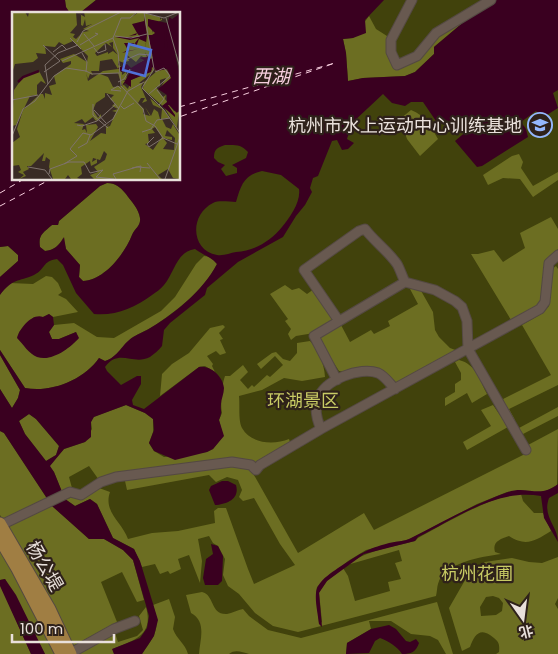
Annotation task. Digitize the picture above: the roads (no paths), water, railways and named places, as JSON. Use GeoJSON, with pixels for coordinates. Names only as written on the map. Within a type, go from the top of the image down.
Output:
{"type":"FeatureCollection","features":[{"type":"Feature","properties":{"kind":"main road","name":"杨公堤"},"geometry":{"type":"LineString","coordinates":[[1,524],[50,609],[68,654]]}},
{"type":"Feature","properties":{"kind":"main road","name":"杨公堤"},"geometry":{"type":"LineString","coordinates":[[0,540],[68,654]]}},
{"type":"Feature","properties":{"kind":"street"},"geometry":{"type":"LineString","coordinates":[[412,0],[391,40],[391,52],[397,65],[417,56],[436,33],[490,0]]}},
{"type":"Feature","properties":{"kind":"street"},"geometry":{"type":"LineString","coordinates":[[339,321],[304,270],[359,231],[365,229],[374,241],[392,257],[398,265],[405,282]]}},
{"type":"Feature","properties":{"kind":"street"},"geometry":{"type":"LineString","coordinates":[[1,524],[70,492],[81,495],[101,482],[116,476],[225,462],[240,462],[251,465],[256,470],[321,429],[540,308],[545,302],[549,263],[558,255]]}},
{"type":"Feature","properties":{"kind":"street"},"geometry":{"type":"LineString","coordinates":[[337,380],[314,336],[405,282],[435,290],[455,301],[462,308],[467,321],[468,349],[526,450]]}},
{"type":"Feature","properties":{"kind":"street"},"geometry":{"type":"LineString","coordinates":[[321,429],[316,415],[318,398],[323,391],[344,376],[358,372],[379,373],[395,389]]}},
{"type":"Feature","properties":{"kind":"street"},"geometry":{"type":"LineString","coordinates":[[68,654],[114,629],[135,621]]}},
{"type":"Feature","properties":{"kind":"water","name":"西湖"},"geometry":{"type":"Polygon","coordinates":[[[0,0],[65,0],[69,12],[12,12],[12,180],[180,180],[180,12],[81,12],[96,0],[384,0],[365,20],[366,33],[353,38],[343,39],[348,81],[363,78],[405,76],[415,72],[434,54],[434,47],[466,20],[495,0],[558,0],[558,90],[553,93],[558,108],[542,118],[536,111],[521,122],[526,129],[528,137],[482,166],[477,167],[455,141],[469,129],[461,120],[450,129],[442,120],[438,124],[423,102],[411,102],[405,106],[392,103],[383,94],[352,123],[347,139],[354,143],[348,149],[342,150],[337,140],[332,141],[318,176],[313,178],[310,188],[312,192],[283,237],[238,262],[207,288],[205,295],[164,330],[162,346],[150,357],[138,360],[116,359],[110,361],[105,367],[121,385],[137,376],[141,376],[141,384],[132,400],[133,405],[144,409],[199,367],[215,372],[221,379],[224,388],[219,420],[224,436],[213,449],[207,452],[175,460],[154,451],[149,443],[154,430],[153,419],[145,413],[126,405],[94,417],[91,422],[91,437],[85,442],[64,449],[50,466],[65,499],[75,506],[90,499],[97,504],[113,538],[134,549],[140,561],[158,620],[154,636],[142,654],[114,654],[112,649],[140,638],[147,628],[149,616],[133,560],[123,550],[104,539],[89,539],[52,506],[4,433],[0,431],[0,389],[12,408],[20,390],[0,355],[0,350],[25,388],[45,389],[56,387],[85,373],[99,358],[105,361],[109,359],[129,340],[177,310],[204,284],[217,264],[195,249],[189,251],[180,258],[163,286],[145,300],[132,307],[110,314],[94,314],[76,293],[63,265],[57,259],[46,263],[34,275],[12,283],[0,295],[0,277],[18,261],[18,255],[8,246],[0,247],[0,0]],[[225,145],[215,151],[214,158],[225,165],[221,169],[226,176],[237,173],[237,168],[232,165],[246,158],[248,152],[238,146],[225,145]],[[262,171],[247,178],[236,202],[215,202],[205,209],[200,216],[196,232],[202,247],[208,252],[222,255],[256,247],[273,237],[291,214],[297,204],[299,189],[281,175],[262,171]],[[110,183],[100,186],[59,221],[58,225],[52,225],[42,235],[40,240],[40,247],[45,251],[54,249],[64,237],[66,249],[80,265],[79,277],[83,281],[99,276],[113,264],[124,250],[140,221],[136,208],[120,187],[110,183]],[[29,414],[19,421],[25,434],[46,461],[56,455],[59,446],[36,419],[29,414]]]}},
{"type":"Feature","properties":{"kind":"water"},"geometry":{"type":"Polygon","coordinates":[[[49,314],[53,317],[54,325],[49,332],[52,339],[59,339],[76,332],[79,338],[66,350],[55,356],[49,358],[37,357],[17,338],[21,330],[31,319],[49,314]]]}},
{"type":"Feature","properties":{"kind":"water"},"geometry":{"type":"Polygon","coordinates":[[[222,481],[228,481],[236,485],[236,494],[232,500],[215,505],[209,490],[211,486],[222,481]]]}},
{"type":"Feature","properties":{"kind":"water"},"geometry":{"type":"Polygon","coordinates":[[[558,484],[558,493],[549,498],[547,511],[556,531],[558,542],[544,518],[541,496],[508,496],[493,501],[462,514],[418,537],[415,541],[364,554],[327,581],[319,593],[322,627],[319,624],[316,599],[318,586],[330,574],[357,556],[381,545],[408,539],[508,492],[515,490],[545,491],[558,484]]]}},
{"type":"Feature","properties":{"kind":"water"},"geometry":{"type":"Polygon","coordinates":[[[211,544],[218,546],[223,556],[222,581],[218,585],[205,585],[203,578],[206,559],[213,554],[211,544]]]}},
{"type":"Feature","properties":{"kind":"water"},"geometry":{"type":"Polygon","coordinates":[[[5,579],[16,595],[45,654],[31,654],[0,586],[0,580],[5,579]]]}},
{"type":"Feature","properties":{"kind":"water"},"geometry":{"type":"Polygon","coordinates":[[[389,625],[396,629],[406,641],[410,642],[416,639],[419,643],[415,650],[411,653],[402,654],[392,644],[380,638],[375,641],[369,653],[346,654],[347,643],[371,629],[389,625]]]}},
{"type":"Feature","properties":{"kind":"place","name":"杭州市水上运动中心训练基地"},"geometry":{"type":"Point","coordinates":[540,125]}},
{"type":"Feature","properties":{"kind":"park label","name":"环湖景区"},"geometry":{"type":"Point","coordinates":[303,400]}},
{"type":"Feature","properties":{"kind":"park label","name":"杭州花圃"},"geometry":{"type":"Point","coordinates":[477,573]}}]}
